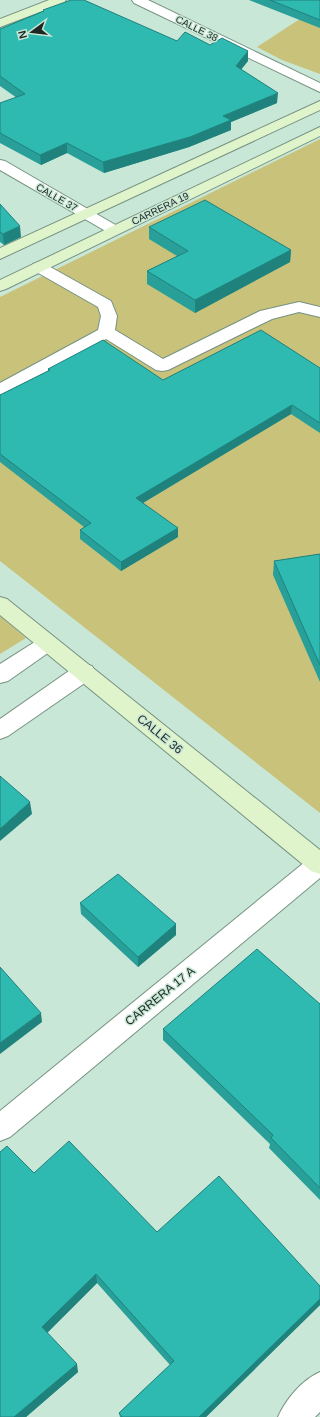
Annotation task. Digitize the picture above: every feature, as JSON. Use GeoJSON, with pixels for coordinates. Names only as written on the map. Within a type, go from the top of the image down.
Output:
{"type":"FeatureCollection","features":[{"type":"Feature","properties":{"kind":"main road"},"geometry":{"type":"LineString","coordinates":[[0,23],[60,0]]}},
{"type":"Feature","properties":{"kind":"main road"},"geometry":{"type":"LineString","coordinates":[[0,254],[320,105]]}},
{"type":"Feature","properties":{"kind":"main road","name":"CARRERA 19"},"geometry":{"type":"LineString","coordinates":[[0,286],[320,131]]}},
{"type":"Feature","properties":{"kind":"main road","name":"CALLE 36"},"geometry":{"type":"LineString","coordinates":[[0,604],[320,864]]}},
{"type":"Feature","properties":{"kind":"street","name":"CALLE 38"},"geometry":{"type":"LineString","coordinates":[[138,0],[320,88]]}},
{"type":"Feature","properties":{"kind":"street","name":"CALLE 37"},"geometry":{"type":"LineString","coordinates":[[0,164],[114,230]]}},
{"type":"Feature","properties":{"kind":"street"},"geometry":{"type":"LineString","coordinates":[[39,267],[106,304],[109,316],[106,332]]}},
{"type":"Feature","properties":{"kind":"street"},"geometry":{"type":"LineString","coordinates":[[106,332],[162,366],[266,315],[299,308],[320,312]]}},
{"type":"Feature","properties":{"kind":"street"},"geometry":{"type":"LineString","coordinates":[[0,390],[106,332]]}},
{"type":"Feature","properties":{"kind":"street"},"geometry":{"type":"LineString","coordinates":[[0,675],[48,643]]}},
{"type":"Feature","properties":{"kind":"street"},"geometry":{"type":"LineString","coordinates":[[0,730],[84,672]]}},
{"type":"Feature","properties":{"kind":"street","name":"CARRERA 17 A"},"geometry":{"type":"LineString","coordinates":[[0,1128],[320,864]]}},
{"type":"Feature","properties":{"kind":"street"},"geometry":{"type":"LineString","coordinates":[[294,1417],[320,1388]]}},
{"type":"Feature","properties":{"kind":"shaded area"},"geometry":{"type":"Polygon","coordinates":[[[309,13],[320,19],[320,74],[282,60],[257,47],[309,13]]]}},
{"type":"Feature","properties":{"kind":"shaded area"},"geometry":{"type":"Polygon","coordinates":[[[320,139],[320,813],[0,561],[0,297],[320,139]]]}},
{"type":"Feature","properties":{"kind":"shaded area"},"geometry":{"type":"Polygon","coordinates":[[[0,616],[26,638],[0,654],[0,616]]]}},
{"type":"Feature","properties":{"kind":"building"},"geometry":{"type":"Polygon","coordinates":[[[71,0],[84,0],[177,41],[185,32],[210,45],[222,38],[248,51],[236,66],[278,93],[223,116],[231,120],[190,137],[103,162],[67,143],[40,155],[0,133],[0,103],[25,94],[0,76],[0,29],[44,11],[43,10],[71,0]]]}},
{"type":"Feature","properties":{"kind":"building"},"geometry":{"type":"Polygon","coordinates":[[[270,0],[320,0],[320,20],[270,0]]]}},
{"type":"Feature","properties":{"kind":"building"},"geometry":{"type":"Polygon","coordinates":[[[205,200],[291,250],[195,300],[147,271],[188,251],[149,227],[205,200]]]}},
{"type":"Feature","properties":{"kind":"building"},"geometry":{"type":"Polygon","coordinates":[[[0,204],[20,226],[3,234],[0,232],[0,204]]]}},
{"type":"Feature","properties":{"kind":"building"},"geometry":{"type":"Polygon","coordinates":[[[261,330],[320,368],[320,423],[292,405],[136,498],[178,528],[121,562],[80,530],[91,523],[0,454],[0,395],[50,370],[48,369],[103,340],[163,380],[261,330]]]}},
{"type":"Feature","properties":{"kind":"building"},"geometry":{"type":"Polygon","coordinates":[[[320,554],[320,665],[274,561],[320,554]]]}},
{"type":"Feature","properties":{"kind":"building"},"geometry":{"type":"Polygon","coordinates":[[[0,776],[30,802],[0,829],[0,776]]]}},
{"type":"Feature","properties":{"kind":"building"},"geometry":{"type":"Polygon","coordinates":[[[118,874],[176,924],[138,957],[80,903],[118,874]]]}},
{"type":"Feature","properties":{"kind":"building"},"geometry":{"type":"Polygon","coordinates":[[[257,949],[320,1004],[320,1188],[271,1138],[273,1135],[163,1029],[257,949]]]}},
{"type":"Feature","properties":{"kind":"building"},"geometry":{"type":"Polygon","coordinates":[[[0,967],[41,1013],[0,1043],[0,967]]]}},
{"type":"Feature","properties":{"kind":"building"},"geometry":{"type":"Polygon","coordinates":[[[69,1141],[157,1232],[219,1176],[320,1286],[320,1299],[199,1417],[122,1417],[119,1413],[174,1361],[96,1274],[42,1327],[77,1364],[14,1417],[0,1417],[0,1152],[7,1146],[34,1173],[69,1141]]]}}]}
